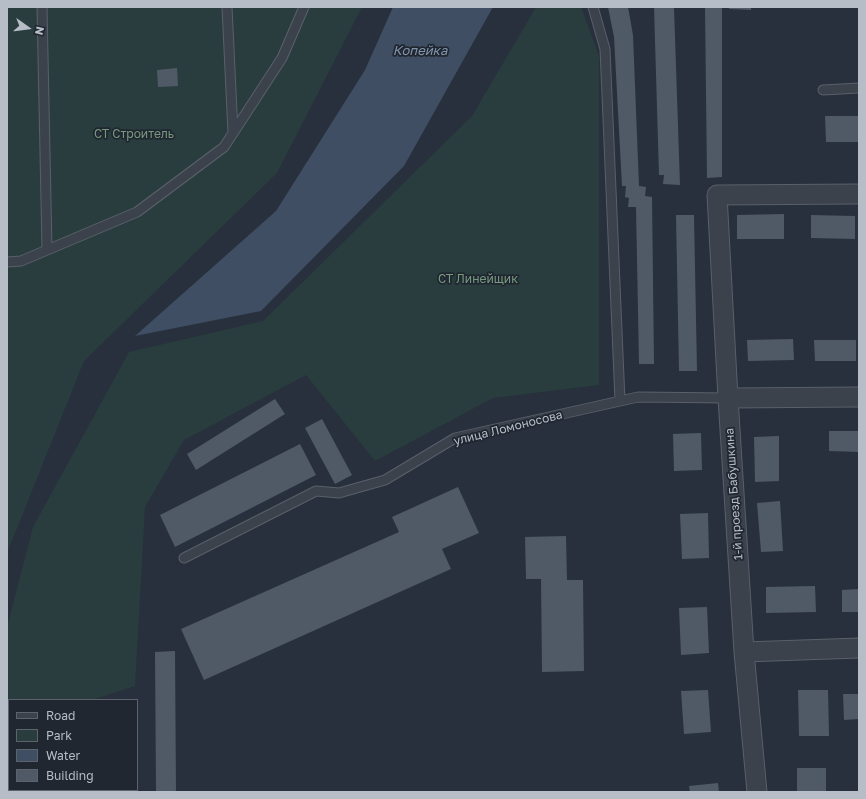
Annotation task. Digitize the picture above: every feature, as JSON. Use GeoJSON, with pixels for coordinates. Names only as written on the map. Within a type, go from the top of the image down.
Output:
{"type":"FeatureCollection","features":[{"type":"Feature","properties":{"kind":"street","name":"1-й проезд Бабушкина"},"geometry":{"type":"LineString","coordinates":[[757,792],[744,652],[717,195],[859,194]]}},
{"type":"Feature","properties":{"kind":"street","name":"улица Ломоносова"},"geometry":{"type":"LineString","coordinates":[[728,398],[859,397]]}},
{"type":"Feature","properties":{"kind":"street"},"geometry":{"type":"LineString","coordinates":[[744,652],[859,648]]}},
{"type":"Feature","properties":{"kind":"lane"},"geometry":{"type":"LineString","coordinates":[[42,7],[47,250]]}},
{"type":"Feature","properties":{"kind":"lane"},"geometry":{"type":"LineString","coordinates":[[227,7],[233,134]]}},
{"type":"Feature","properties":{"kind":"lane"},"geometry":{"type":"LineString","coordinates":[[7,262],[22,261],[137,212],[224,147],[282,58],[304,7]]}},
{"type":"Feature","properties":{"kind":"lane"},"geometry":{"type":"LineString","coordinates":[[593,7],[605,49],[620,401]]}},
{"type":"Feature","properties":{"kind":"lane"},"geometry":{"type":"LineString","coordinates":[[823,90],[859,88]]}},
{"type":"Feature","properties":{"kind":"lane","name":"улица Ломоносова"},"geometry":{"type":"LineString","coordinates":[[184,558],[316,491],[339,493],[385,480],[455,438],[638,397],[728,398]]}},
{"type":"Feature","properties":{"kind":"green space","name":"СТ Строитель"},"geometry":{"type":"Polygon","coordinates":[[[7,7],[362,7],[277,173],[84,361],[7,553],[7,7]]]}},
{"type":"Feature","properties":{"kind":"green space","name":"СТ Линейщик"},"geometry":{"type":"Polygon","coordinates":[[[536,7],[581,7],[599,56],[599,385],[493,398],[375,461],[306,375],[184,440],[145,507],[135,686],[95,699],[8,699],[8,791],[89,792],[7,792],[7,627],[33,527],[129,352],[263,321],[472,116],[536,7]]]}},
{"type":"Feature","properties":{"kind":"water","name":"Копейка"},"geometry":{"type":"Polygon","coordinates":[[[393,7],[493,7],[404,166],[261,311],[135,336],[276,211],[365,70],[393,7]]]}},
{"type":"Feature","properties":{"kind":"building"},"geometry":{"type":"Polygon","coordinates":[[[608,7],[628,7],[633,35],[639,186],[646,187],[645,196],[652,197],[654,364],[639,364],[636,207],[628,207],[629,198],[625,197],[626,186],[622,186],[614,37],[608,7]]]}},
{"type":"Feature","properties":{"kind":"building"},"geometry":{"type":"Polygon","coordinates":[[[654,7],[674,7],[680,185],[663,184],[664,175],[659,175],[654,7]]]}},
{"type":"Feature","properties":{"kind":"building"},"geometry":{"type":"Polygon","coordinates":[[[705,7],[722,7],[722,177],[707,178],[705,7]]]}},
{"type":"Feature","properties":{"kind":"building"},"geometry":{"type":"Polygon","coordinates":[[[729,7],[751,7],[751,10],[729,9],[729,7]]]}},
{"type":"Feature","properties":{"kind":"building"},"geometry":{"type":"Polygon","coordinates":[[[177,68],[178,86],[158,87],[157,70],[177,68]]]}},
{"type":"Feature","properties":{"kind":"building"},"geometry":{"type":"Polygon","coordinates":[[[825,116],[859,116],[859,142],[826,142],[825,116]]]}},
{"type":"Feature","properties":{"kind":"building"},"geometry":{"type":"Polygon","coordinates":[[[784,214],[784,239],[737,239],[737,215],[784,214]]]}},
{"type":"Feature","properties":{"kind":"building"},"geometry":{"type":"Polygon","coordinates":[[[676,215],[694,215],[697,371],[679,371],[676,215]]]}},
{"type":"Feature","properties":{"kind":"building"},"geometry":{"type":"Polygon","coordinates":[[[811,215],[855,216],[855,239],[811,238],[811,215]]]}},
{"type":"Feature","properties":{"kind":"building"},"geometry":{"type":"Polygon","coordinates":[[[793,339],[794,360],[748,361],[747,340],[793,339]]]}},
{"type":"Feature","properties":{"kind":"building"},"geometry":{"type":"Polygon","coordinates":[[[814,340],[856,340],[856,361],[815,361],[814,340]]]}},
{"type":"Feature","properties":{"kind":"building"},"geometry":{"type":"Polygon","coordinates":[[[275,399],[285,414],[196,470],[187,454],[275,399]]]}},
{"type":"Feature","properties":{"kind":"building"},"geometry":{"type":"Polygon","coordinates":[[[322,419],[352,475],[335,484],[305,428],[322,419]]]}},
{"type":"Feature","properties":{"kind":"building"},"geometry":{"type":"Polygon","coordinates":[[[829,431],[859,431],[859,452],[829,451],[829,431]]]}},
{"type":"Feature","properties":{"kind":"building"},"geometry":{"type":"Polygon","coordinates":[[[701,433],[702,470],[674,471],[673,434],[701,433]]]}},
{"type":"Feature","properties":{"kind":"building"},"geometry":{"type":"Polygon","coordinates":[[[779,436],[779,481],[755,482],[754,437],[779,436]]]}},
{"type":"Feature","properties":{"kind":"building"},"geometry":{"type":"Polygon","coordinates":[[[300,444],[316,475],[175,547],[160,515],[300,444]]]}},
{"type":"Feature","properties":{"kind":"building"},"geometry":{"type":"Polygon","coordinates":[[[458,487],[479,533],[442,549],[451,569],[204,680],[181,629],[399,532],[392,517],[458,487]]]}},
{"type":"Feature","properties":{"kind":"building"},"geometry":{"type":"Polygon","coordinates":[[[780,501],[783,551],[761,552],[757,503],[780,501]]]}},
{"type":"Feature","properties":{"kind":"building"},"geometry":{"type":"Polygon","coordinates":[[[708,513],[709,558],[682,559],[680,514],[708,513]]]}},
{"type":"Feature","properties":{"kind":"building"},"geometry":{"type":"Polygon","coordinates":[[[566,536],[567,580],[583,580],[584,671],[542,672],[541,579],[526,579],[525,537],[566,536]]]}},
{"type":"Feature","properties":{"kind":"building"},"geometry":{"type":"Polygon","coordinates":[[[815,586],[816,612],[766,613],[766,587],[815,586]]]}},
{"type":"Feature","properties":{"kind":"building"},"geometry":{"type":"Polygon","coordinates":[[[859,589],[859,612],[842,612],[842,590],[859,589]]]}},
{"type":"Feature","properties":{"kind":"building"},"geometry":{"type":"Polygon","coordinates":[[[707,607],[709,653],[681,655],[679,608],[707,607]]]}},
{"type":"Feature","properties":{"kind":"building"},"geometry":{"type":"Polygon","coordinates":[[[175,651],[176,792],[156,792],[155,652],[175,651]]]}},
{"type":"Feature","properties":{"kind":"building"},"geometry":{"type":"Polygon","coordinates":[[[708,690],[711,732],[684,734],[681,691],[708,690]]]}},
{"type":"Feature","properties":{"kind":"building"},"geometry":{"type":"Polygon","coordinates":[[[798,690],[828,690],[829,736],[799,736],[798,690]]]}},
{"type":"Feature","properties":{"kind":"building"},"geometry":{"type":"Polygon","coordinates":[[[843,694],[859,694],[859,719],[844,720],[843,694]]]}},
{"type":"Feature","properties":{"kind":"building"},"geometry":{"type":"Polygon","coordinates":[[[797,768],[826,768],[826,792],[797,792],[797,768]]]}},
{"type":"Feature","properties":{"kind":"building"},"geometry":{"type":"Polygon","coordinates":[[[718,783],[719,792],[690,792],[689,786],[718,783]]]}}]}
